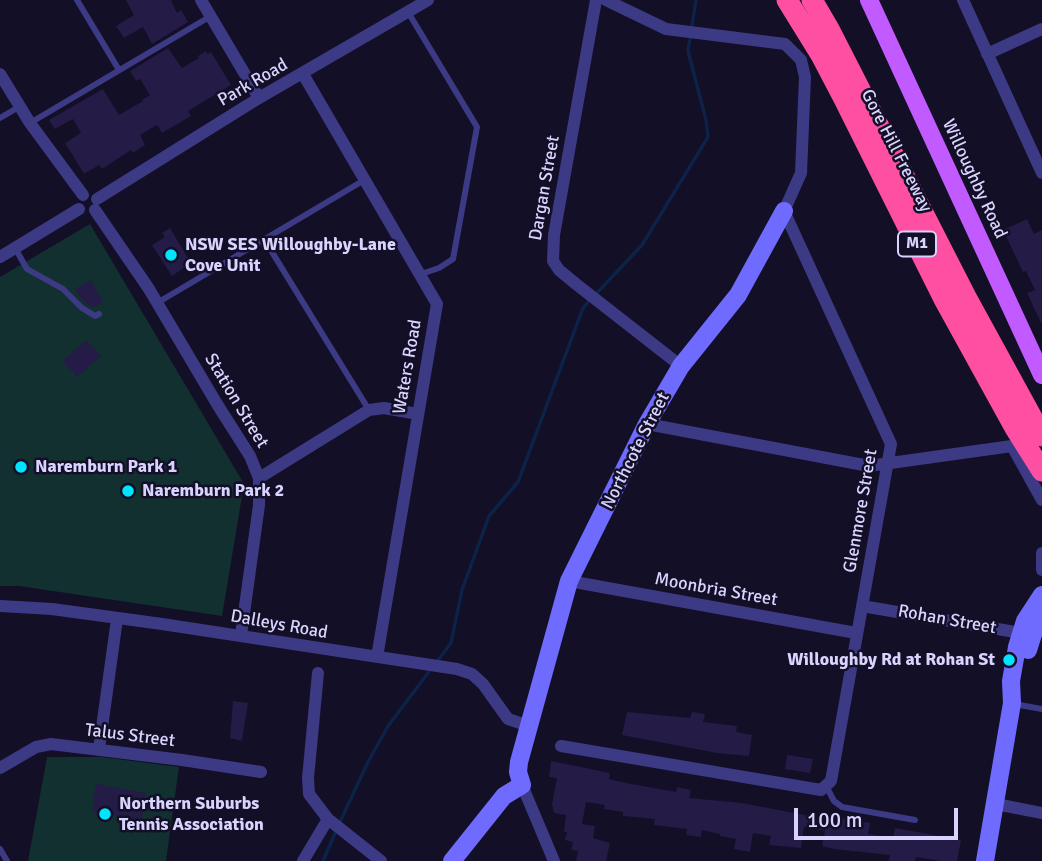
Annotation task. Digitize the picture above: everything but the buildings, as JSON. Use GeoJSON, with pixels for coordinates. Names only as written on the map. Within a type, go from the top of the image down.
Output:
{"type":"FeatureCollection","features":[{"type":"Feature","properties":{"kind":"highway","name":"Gore Hill Freeway"},"geometry":{"type":"LineString","coordinates":[[803,4],[830,29],[966,298],[1042,436]]}},
{"type":"Feature","properties":{"kind":"highway","name":"Gore Hill Freeway"},"geometry":{"type":"LineString","coordinates":[[803,4],[844,99],[945,301],[1015,428],[1042,471]]}},
{"type":"Feature","properties":{"kind":"main road","name":"Willoughby Road"},"geometry":{"type":"LineString","coordinates":[[869,0],[1042,375]]}},
{"type":"Feature","properties":{"kind":"street"},"geometry":{"type":"LineString","coordinates":[[201,0],[260,98]]}},
{"type":"Feature","properties":{"kind":"street","name":"Park Road"},"geometry":{"type":"LineString","coordinates":[[96,204],[260,98],[428,0]]}},
{"type":"Feature","properties":{"kind":"street","name":"Dargan Street"},"geometry":{"type":"LineString","coordinates":[[596,0],[554,235],[553,261],[559,270],[576,284],[681,366]]}},
{"type":"Feature","properties":{"kind":"street","name":"Northcote Street"},"geometry":{"type":"LineString","coordinates":[[522,785],[518,772],[519,762],[569,581],[647,424],[681,366],[737,295],[784,211],[800,173],[805,77],[801,60],[785,44],[666,29],[606,0]]}},
{"type":"Feature","properties":{"kind":"street"},"geometry":{"type":"LineString","coordinates":[[963,0],[1042,173]]}},
{"type":"Feature","properties":{"kind":"street"},"geometry":{"type":"LineString","coordinates":[[987,54],[1042,29]]}},
{"type":"Feature","properties":{"kind":"street"},"geometry":{"type":"LineString","coordinates":[[0,74],[30,123],[83,195]]}},
{"type":"Feature","properties":{"kind":"street","name":"Waters Road"},"geometry":{"type":"LineString","coordinates":[[303,74],[437,304],[377,657]]}},
{"type":"Feature","properties":{"kind":"street"},"geometry":{"type":"LineString","coordinates":[[91,194],[96,204],[88,213],[79,209],[78,201],[83,195],[91,194]]}},
{"type":"Feature","properties":{"kind":"street","name":"Station Street"},"geometry":{"type":"LineString","coordinates":[[96,204],[250,456],[258,478],[259,505],[241,635]]}},
{"type":"Feature","properties":{"kind":"street"},"geometry":{"type":"LineString","coordinates":[[0,257],[79,209]]}},
{"type":"Feature","properties":{"kind":"street","name":"Glenmore Street"},"geometry":{"type":"LineString","coordinates":[[784,211],[891,444],[831,782],[824,788]]}},
{"type":"Feature","properties":{"kind":"street"},"geometry":{"type":"LineString","coordinates":[[258,478],[369,410],[384,408],[418,414]]}},
{"type":"Feature","properties":{"kind":"street"},"geometry":{"type":"LineString","coordinates":[[647,424],[870,466],[1012,446],[1042,500]]}},
{"type":"Feature","properties":{"kind":"street"},"geometry":{"type":"LineString","coordinates":[[1042,554],[1042,570]]}},
{"type":"Feature","properties":{"kind":"street","name":"Moonbria Street"},"geometry":{"type":"LineString","coordinates":[[569,581],[856,633]]}},
{"type":"Feature","properties":{"kind":"street"},"geometry":{"type":"LineString","coordinates":[[985,861],[1012,703],[1011,681],[1026,634],[1029,614],[1042,595]]}},
{"type":"Feature","properties":{"kind":"street","name":"Dalleys Road"},"geometry":{"type":"LineString","coordinates":[[0,606],[52,610],[241,635],[457,669],[472,674],[483,684],[508,719],[529,726]]}},
{"type":"Feature","properties":{"kind":"street","name":"Rohan Street"},"geometry":{"type":"LineString","coordinates":[[862,606],[1026,634]]}},
{"type":"Feature","properties":{"kind":"street"},"geometry":{"type":"LineString","coordinates":[[99,749],[117,619]]}},
{"type":"Feature","properties":{"kind":"street"},"geometry":{"type":"LineString","coordinates":[[1026,634],[1042,619]]}},
{"type":"Feature","properties":{"kind":"street"},"geometry":{"type":"LineString","coordinates":[[318,673],[308,778],[309,794],[328,819],[381,861]]}},
{"type":"Feature","properties":{"kind":"street","name":"Talus Street"},"geometry":{"type":"LineString","coordinates":[[0,768],[36,747],[51,744],[261,772]]}},
{"type":"Feature","properties":{"kind":"street"},"geometry":{"type":"LineString","coordinates":[[561,746],[824,788]]}},
{"type":"Feature","properties":{"kind":"street"},"geometry":{"type":"LineString","coordinates":[[452,861],[504,796],[522,785],[554,861]]}},
{"type":"Feature","properties":{"kind":"street"},"geometry":{"type":"LineString","coordinates":[[996,804],[1042,813]]}},
{"type":"Feature","properties":{"kind":"street"},"geometry":{"type":"LineString","coordinates":[[303,861],[328,819]]}},
{"type":"Feature","properties":{"kind":"lane"},"geometry":{"type":"LineString","coordinates":[[77,0],[119,70]]}},
{"type":"Feature","properties":{"kind":"lane"},"geometry":{"type":"LineString","coordinates":[[408,12],[477,127],[453,259],[439,268],[421,274]]}},
{"type":"Feature","properties":{"kind":"lane"},"geometry":{"type":"LineString","coordinates":[[30,123],[211,16]]}},
{"type":"Feature","properties":{"kind":"lane"},"geometry":{"type":"LineString","coordinates":[[0,118],[20,107]]}},
{"type":"Feature","properties":{"kind":"lane"},"geometry":{"type":"LineString","coordinates":[[158,303],[366,178]]}},
{"type":"Feature","properties":{"kind":"lane"},"geometry":{"type":"LineString","coordinates":[[264,239],[369,410]]}},
{"type":"Feature","properties":{"kind":"lane"},"geometry":{"type":"LineString","coordinates":[[15,248],[27,268],[63,289],[82,309],[95,316],[99,314]]}},
{"type":"Feature","properties":{"kind":"lane"},"geometry":{"type":"LineString","coordinates":[[1012,703],[1042,709]]}},
{"type":"Feature","properties":{"kind":"lane"},"geometry":{"type":"LineString","coordinates":[[824,788],[842,807],[915,820]]}},
{"type":"Feature","properties":{"kind":"lane"},"geometry":{"type":"LineString","coordinates":[[0,849],[7,861]]}},
{"type":"Feature","properties":{"kind":"green space"},"geometry":{"type":"Polygon","coordinates":[[[90,224],[244,484],[222,616],[19,586],[0,586],[0,277],[90,224]]]}},
{"type":"Feature","properties":{"kind":"green space","name":"Northern Suburbs Tennis Association"},"geometry":{"type":"Polygon","coordinates":[[[47,757],[101,757],[179,767],[166,861],[28,861],[47,757]]]}},
{"type":"Feature","properties":{"kind":"waterway"},"geometry":{"type":"LineString","coordinates":[[595,295],[642,245],[708,137],[688,51],[696,0]]}},
{"type":"Feature","properties":{"kind":"waterway"},"geometry":{"type":"LineString","coordinates":[[436,663],[451,643],[462,590],[489,516],[518,482],[583,308],[590,300]]}},
{"type":"Feature","properties":{"kind":"waterway"},"geometry":{"type":"LineString","coordinates":[[339,824],[388,726],[431,669]]}},
{"type":"Feature","properties":{"kind":"waterway"},"geometry":{"type":"LineString","coordinates":[[323,861],[336,831]]}},
{"type":"Feature","properties":{"kind":"place","name":"NSW SES Willoughby-Lane Cove Unit"},"geometry":{"type":"Point","coordinates":[171,255]}},
{"type":"Feature","properties":{"kind":"place","name":"Naremburn Park 1"},"geometry":{"type":"Point","coordinates":[21,467]}},
{"type":"Feature","properties":{"kind":"place","name":"Naremburn Park 2"},"geometry":{"type":"Point","coordinates":[128,491]}},
{"type":"Feature","properties":{"kind":"place","name":"Willoughby Rd at Rohan St"},"geometry":{"type":"Point","coordinates":[1009,660]}},
{"type":"Feature","properties":{"kind":"place","name":"Northern Suburbs Tennis Association"},"geometry":{"type":"Point","coordinates":[105,814]}}]}
